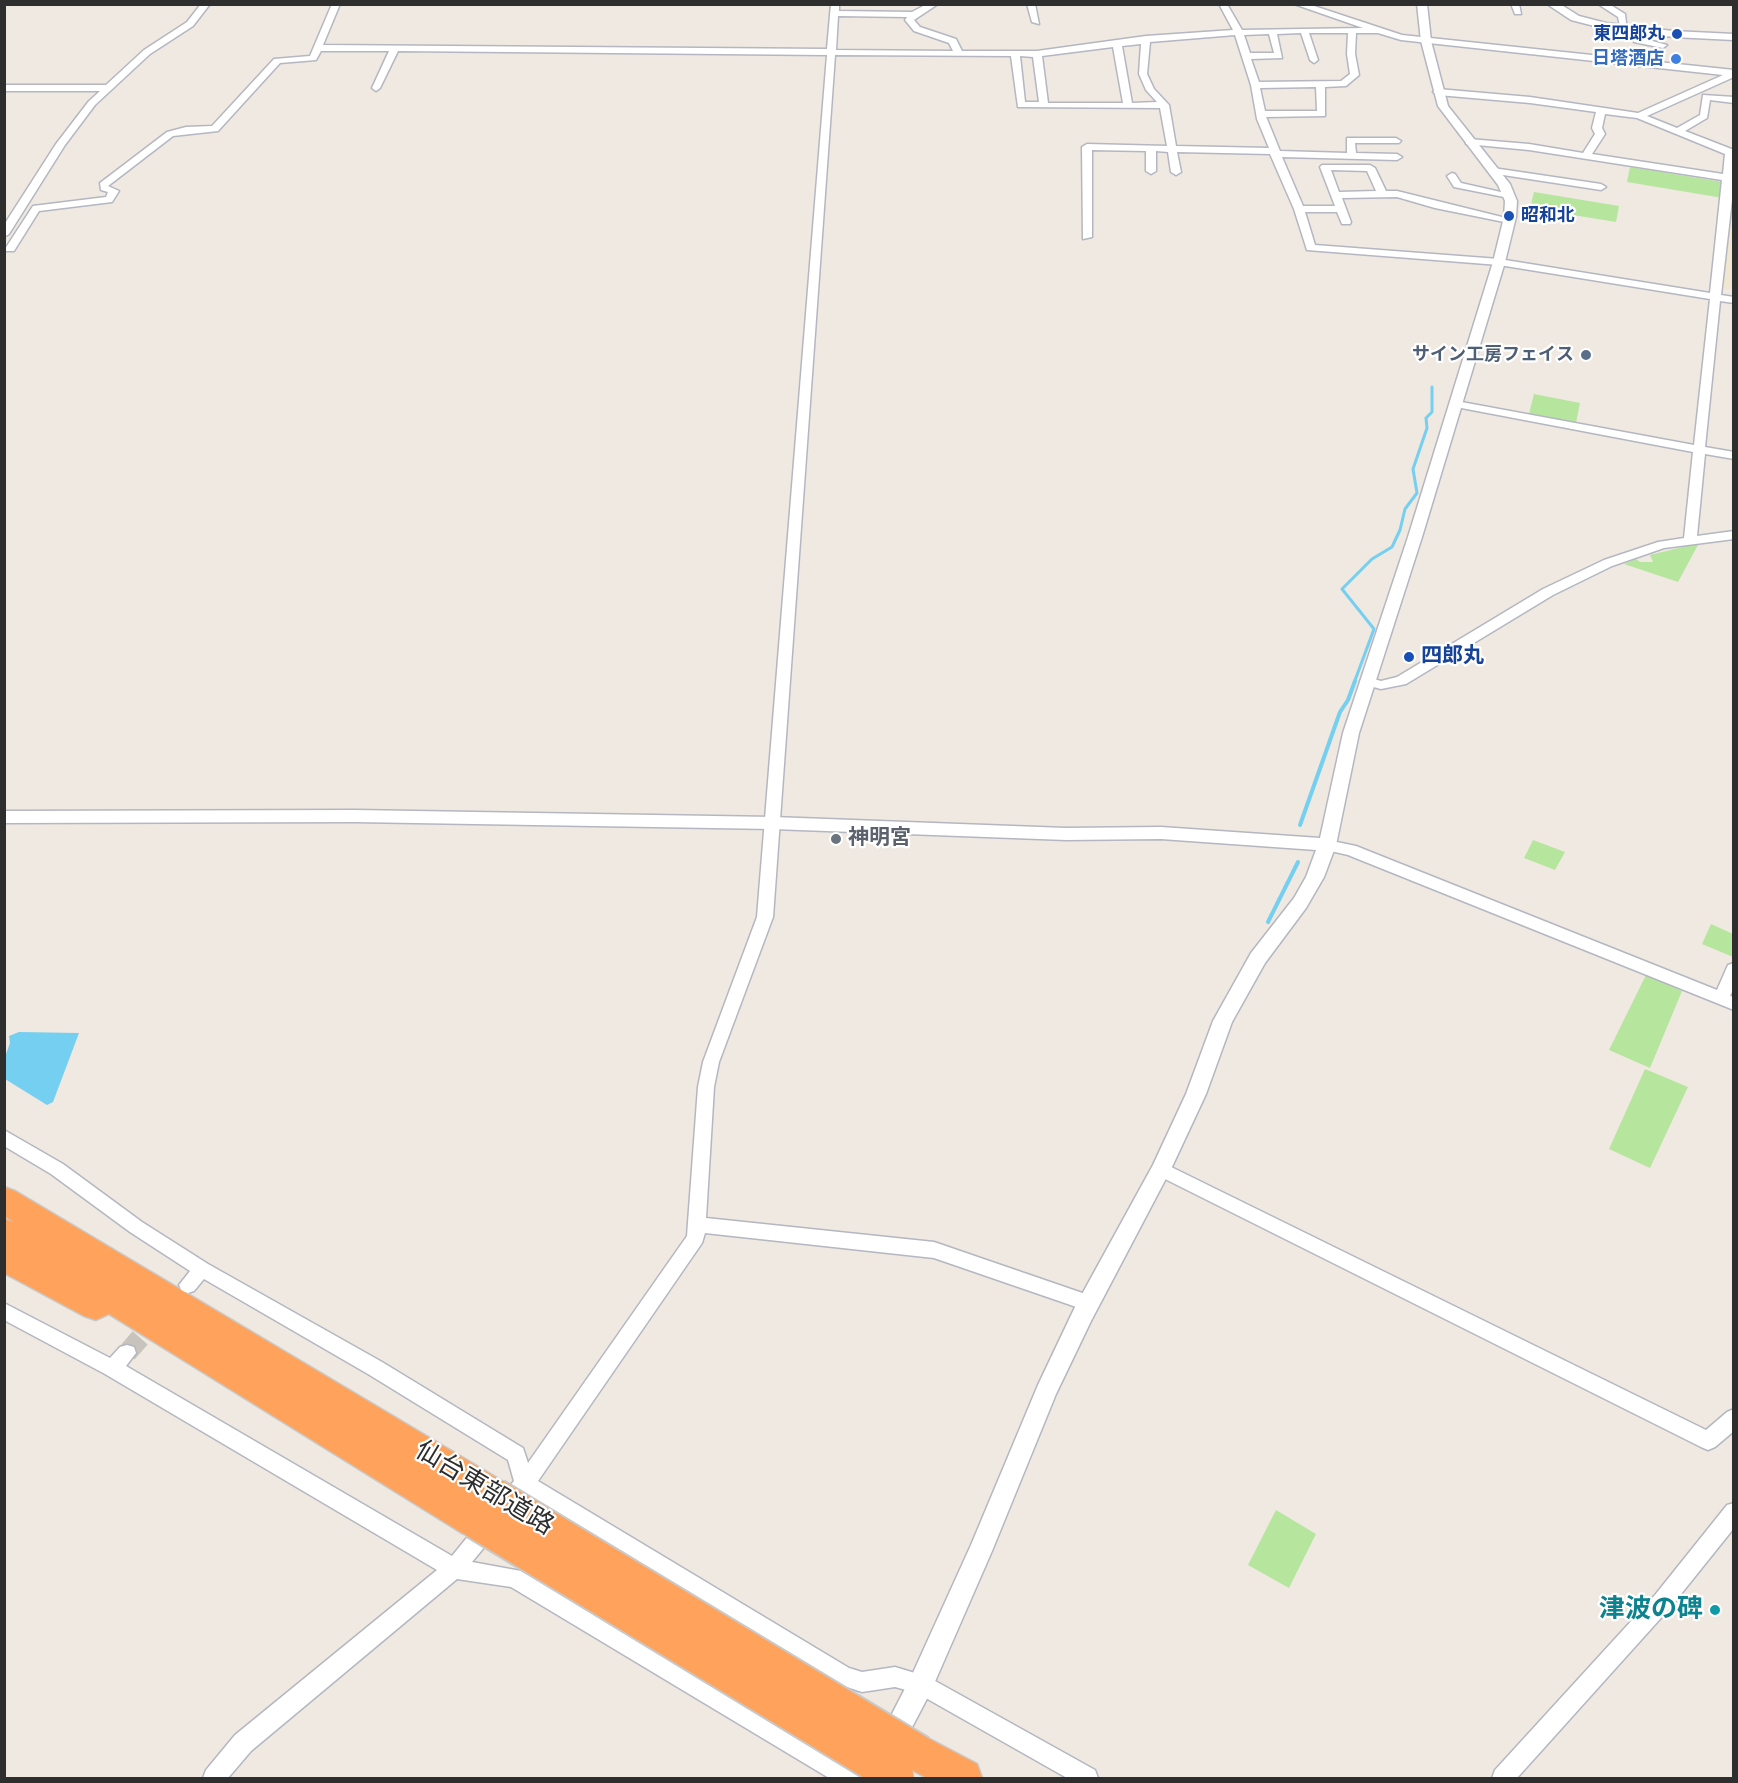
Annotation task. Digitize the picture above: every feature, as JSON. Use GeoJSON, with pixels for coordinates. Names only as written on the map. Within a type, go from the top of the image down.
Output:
{"type":"FeatureCollection","features":[{"type":"Feature","properties":{"kind":"highway"},"geometry":{"type":"LineString","coordinates":[[4,1188],[76,1243]]}},
{"type":"Feature","properties":{"kind":"highway","name":"仙台東部道路"},"geometry":{"type":"LineString","coordinates":[[4,1200],[498,1500],[908,1766],[963,1779]]}},
{"type":"Feature","properties":{"kind":"highway","name":"仙台東部道路"},"geometry":{"type":"LineString","coordinates":[[4,1232],[289,1405],[498,1500]]}},
{"type":"Feature","properties":{"kind":"highway"},"geometry":{"type":"LineString","coordinates":[[4,1257],[289,1405]]}},
{"type":"Feature","properties":{"kind":"street"},"geometry":{"type":"LineString","coordinates":[[4,234],[61,144],[107,88],[147,52],[190,24],[206,4]]}},
{"type":"Feature","properties":{"kind":"street"},"geometry":{"type":"LineString","coordinates":[[10,249],[36,208],[109,200],[114,190],[104,188],[103,185],[170,134],[186,130],[215,129],[277,61],[313,58],[336,4]]}},
{"type":"Feature","properties":{"kind":"street"},"geometry":{"type":"LineString","coordinates":[[934,4],[913,15],[909,20],[910,23],[917,29],[953,41],[958,52]]}},
{"type":"Feature","properties":{"kind":"street"},"geometry":{"type":"LineString","coordinates":[[1031,4],[1036,22]]}},
{"type":"Feature","properties":{"kind":"street"},"geometry":{"type":"LineString","coordinates":[[1223,4],[1239,33],[1274,152],[1299,209],[1311,248],[1498,262],[1734,300]]}},
{"type":"Feature","properties":{"kind":"street"},"geometry":{"type":"LineString","coordinates":[[1298,4],[1401,37],[1426,41],[1734,73]]}},
{"type":"Feature","properties":{"kind":"street"},"geometry":{"type":"LineString","coordinates":[[871,1779],[921,1684],[980,1551],[1046,1392],[1089,1303],[1161,1169],[1196,1094],[1223,1021],[1258,958],[1310,886],[1326,845],[1351,734],[1456,404],[1509,220],[1509,195],[1443,106],[1426,41],[1422,4]]}},
{"type":"Feature","properties":{"kind":"street"},"geometry":{"type":"LineString","coordinates":[[1552,4],[1575,18],[1624,28],[1734,37]]}},
{"type":"Feature","properties":{"kind":"street"},"geometry":{"type":"LineString","coordinates":[[1602,4],[1622,16],[1624,28]]}},
{"type":"Feature","properties":{"kind":"street"},"geometry":{"type":"LineString","coordinates":[[213,1779],[243,1743],[454,1569],[498,1500],[696,1238],[705,1088],[711,1062],[765,917],[835,9],[913,15]]}},
{"type":"Feature","properties":{"kind":"street"},"geometry":{"type":"LineString","coordinates":[[1255,85],[1343,84],[1355,75],[1351,54],[1352,29]]}},
{"type":"Feature","properties":{"kind":"street"},"geometry":{"type":"LineString","coordinates":[[1304,30],[1314,60]]}},
{"type":"Feature","properties":{"kind":"street"},"geometry":{"type":"LineString","coordinates":[[318,48],[832,46],[1037,54],[1146,39],[1272,31],[1379,30]]}},
{"type":"Feature","properties":{"kind":"street"},"geometry":{"type":"LineString","coordinates":[[1638,30],[1637,40],[1663,45]]}},
{"type":"Feature","properties":{"kind":"street"},"geometry":{"type":"LineString","coordinates":[[1245,56],[1280,56],[1272,31]]}},
{"type":"Feature","properties":{"kind":"street"},"geometry":{"type":"LineString","coordinates":[[1146,39],[1143,74],[1150,90],[1164,105],[1176,172]]}},
{"type":"Feature","properties":{"kind":"street"},"geometry":{"type":"LineString","coordinates":[[832,46],[845,41]]}},
{"type":"Feature","properties":{"kind":"street"},"geometry":{"type":"LineString","coordinates":[[1117,43],[1128,106]]}},
{"type":"Feature","properties":{"kind":"street"},"geometry":{"type":"LineString","coordinates":[[1644,65],[1646,43]]}},
{"type":"Feature","properties":{"kind":"street"},"geometry":{"type":"LineString","coordinates":[[376,88],[395,48]]}},
{"type":"Feature","properties":{"kind":"street"},"geometry":{"type":"LineString","coordinates":[[1015,53],[1021,105],[1164,105]]}},
{"type":"Feature","properties":{"kind":"street"},"geometry":{"type":"LineString","coordinates":[[1037,54],[1044,105]]}},
{"type":"Feature","properties":{"kind":"street"},"geometry":{"type":"LineString","coordinates":[[1639,116],[1734,73]]}},
{"type":"Feature","properties":{"kind":"street"},"geometry":{"type":"LineString","coordinates":[[1262,114],[1323,114],[1320,84]]}},
{"type":"Feature","properties":{"kind":"street"},"geometry":{"type":"LineString","coordinates":[[4,88],[107,88]]}},
{"type":"Feature","properties":{"kind":"street"},"geometry":{"type":"LineString","coordinates":[[1438,92],[1530,100],[1639,116],[1732,154],[1731,179],[1698,449],[1690,540]]}},
{"type":"Feature","properties":{"kind":"street"},"geometry":{"type":"LineString","coordinates":[[1677,132],[1704,116],[1706,97],[1734,100]]}},
{"type":"Feature","properties":{"kind":"street"},"geometry":{"type":"LineString","coordinates":[[1586,156],[1600,134],[1597,128],[1602,110]]}},
{"type":"Feature","properties":{"kind":"street"},"geometry":{"type":"LineString","coordinates":[[1352,156],[1350,140],[1396,141]]}},
{"type":"Feature","properties":{"kind":"street"},"geometry":{"type":"LineString","coordinates":[[1469,142],[1529,147],[1731,179]]}},
{"type":"Feature","properties":{"kind":"street"},"geometry":{"type":"LineString","coordinates":[[1087,237],[1087,147],[1397,157]]}},
{"type":"Feature","properties":{"kind":"street"},"geometry":{"type":"LineString","coordinates":[[1151,149],[1151,171]]}},
{"type":"Feature","properties":{"kind":"street"},"geometry":{"type":"LineString","coordinates":[[1346,222],[1325,167],[1370,168],[1382,193]]}},
{"type":"Feature","properties":{"kind":"street"},"geometry":{"type":"LineString","coordinates":[[1493,171],[1601,187]]}},
{"type":"Feature","properties":{"kind":"street"},"geometry":{"type":"LineString","coordinates":[[1452,176],[1457,185],[1509,195]]}},
{"type":"Feature","properties":{"kind":"street"},"geometry":{"type":"LineString","coordinates":[[1336,195],[1382,193],[1417,198],[1435,205],[1509,220]]}},
{"type":"Feature","properties":{"kind":"street"},"geometry":{"type":"LineString","coordinates":[[1299,209],[1341,209]]}},
{"type":"Feature","properties":{"kind":"street"},"geometry":{"type":"LineString","coordinates":[[1456,404],[1734,456]]}},
{"type":"Feature","properties":{"kind":"street"},"geometry":{"type":"LineString","coordinates":[[1367,681],[1381,685],[1401,681],[1498,621],[1578,576],[1640,551],[1690,540],[1734,535]]}},
{"type":"Feature","properties":{"kind":"street"},"geometry":{"type":"LineString","coordinates":[[4,817],[355,816],[773,823],[1066,834],[1161,833],[1326,845],[1351,850],[1727,1001],[1734,969]]}},
{"type":"Feature","properties":{"kind":"street"},"geometry":{"type":"LineString","coordinates":[[4,1137],[57,1170],[136,1227],[202,1269],[234,1285],[375,1368],[516,1454],[498,1500]]}},
{"type":"Feature","properties":{"kind":"street"},"geometry":{"type":"LineString","coordinates":[[1161,1169],[1708,1441],[1734,1418]]}},
{"type":"Feature","properties":{"kind":"street"},"geometry":{"type":"LineString","coordinates":[[697,1225],[934,1250],[1089,1303]]}},
{"type":"Feature","properties":{"kind":"street"},"geometry":{"type":"LineString","coordinates":[[188,1285],[202,1269]]}},
{"type":"Feature","properties":{"kind":"street"},"geometry":{"type":"LineString","coordinates":[[4,1311],[112,1368],[454,1569],[514,1578],[849,1779]]}},
{"type":"Feature","properties":{"kind":"street"},"geometry":{"type":"LineString","coordinates":[[112,1368],[128,1353]]}},
{"type":"Feature","properties":{"kind":"street"},"geometry":{"type":"LineString","coordinates":[[498,1500],[845,1677],[862,1682],[895,1677],[921,1684],[1087,1779]]}},
{"type":"Feature","properties":{"kind":"street"},"geometry":{"type":"LineString","coordinates":[[1503,1779],[1662,1602],[1734,1512]]}},
{"type":"Feature","properties":{"kind":"shaded area"},"geometry":{"type":"Polygon","coordinates":[[[1733,184],[1733,289],[1723,288],[1733,184]]]}},
{"type":"Feature","properties":{"kind":"green space"},"geometry":{"type":"Polygon","coordinates":[[[1630,167],[1723,182],[1723,198],[1627,182],[1630,167]]]}},
{"type":"Feature","properties":{"kind":"green space"},"geometry":{"type":"Polygon","coordinates":[[[1534,192],[1619,206],[1616,222],[1530,208],[1534,192]]]}},
{"type":"Feature","properties":{"kind":"green space"},"geometry":{"type":"Polygon","coordinates":[[[1534,394],[1580,403],[1576,423],[1529,414],[1534,394]]]}},
{"type":"Feature","properties":{"kind":"green space"},"geometry":{"type":"Polygon","coordinates":[[[1699,543],[1678,582],[1624,564],[1636,559],[1640,562],[1653,562],[1650,555],[1699,543]]]}},
{"type":"Feature","properties":{"kind":"green space"},"geometry":{"type":"Polygon","coordinates":[[[1533,840],[1565,852],[1555,870],[1524,858],[1533,840]]]}},
{"type":"Feature","properties":{"kind":"green space"},"geometry":{"type":"Polygon","coordinates":[[[1711,924],[1733,934],[1733,957],[1702,944],[1711,924]]]}},
{"type":"Feature","properties":{"kind":"green space"},"geometry":{"type":"Polygon","coordinates":[[[1646,975],[1682,991],[1650,1068],[1609,1050],[1646,975]]]}},
{"type":"Feature","properties":{"kind":"green space"},"geometry":{"type":"Polygon","coordinates":[[[1645,1069],[1688,1087],[1650,1168],[1609,1149],[1645,1069]]]}},
{"type":"Feature","properties":{"kind":"green space"},"geometry":{"type":"Polygon","coordinates":[[[1276,1510],[1316,1534],[1289,1588],[1248,1565],[1276,1510]]]}},
{"type":"Feature","properties":{"kind":"water"},"geometry":{"type":"Polygon","coordinates":[[[19,1032],[79,1033],[53,1102],[47,1105],[5,1079],[5,1057],[10,1043],[9,1036],[19,1032]]]}},
{"type":"Feature","properties":{"kind":"waterway"},"geometry":{"type":"LineString","coordinates":[[1354,683],[1374,629],[1342,589],[1372,559],[1392,547],[1400,530],[1405,509],[1417,493],[1413,469],[1427,428],[1426,418],[1432,412],[1432,387]]}},
{"type":"Feature","properties":{"kind":"waterway"},"geometry":{"type":"LineString","coordinates":[[1300,825],[1340,712],[1348,700],[1355,681]]}},
{"type":"Feature","properties":{"kind":"waterway"},"geometry":{"type":"LineString","coordinates":[[1268,922],[1298,862]]}},
{"type":"Feature","properties":{"kind":"tunnel"},"geometry":{"type":"LineString","coordinates":[[127,1353],[155,1321]]}},
{"type":"Feature","properties":{"kind":"place","name":"東四郎丸"},"geometry":{"type":"Point","coordinates":[1677,34]}},
{"type":"Feature","properties":{"kind":"place","name":"日塔酒店"},"geometry":{"type":"Point","coordinates":[1676,59]}},
{"type":"Feature","properties":{"kind":"place","name":"昭和北"},"geometry":{"type":"Point","coordinates":[1509,216]}},
{"type":"Feature","properties":{"kind":"place","name":"サイン工房フェイス"},"geometry":{"type":"Point","coordinates":[1586,355]}},
{"type":"Feature","properties":{"kind":"place","name":"四郎丸"},"geometry":{"type":"Point","coordinates":[1409,657]}},
{"type":"Feature","properties":{"kind":"place","name":"神明宮"},"geometry":{"type":"Point","coordinates":[836,839]}},
{"type":"Feature","properties":{"kind":"place","name":"津波の碑"},"geometry":{"type":"Point","coordinates":[1715,1610]}}]}
